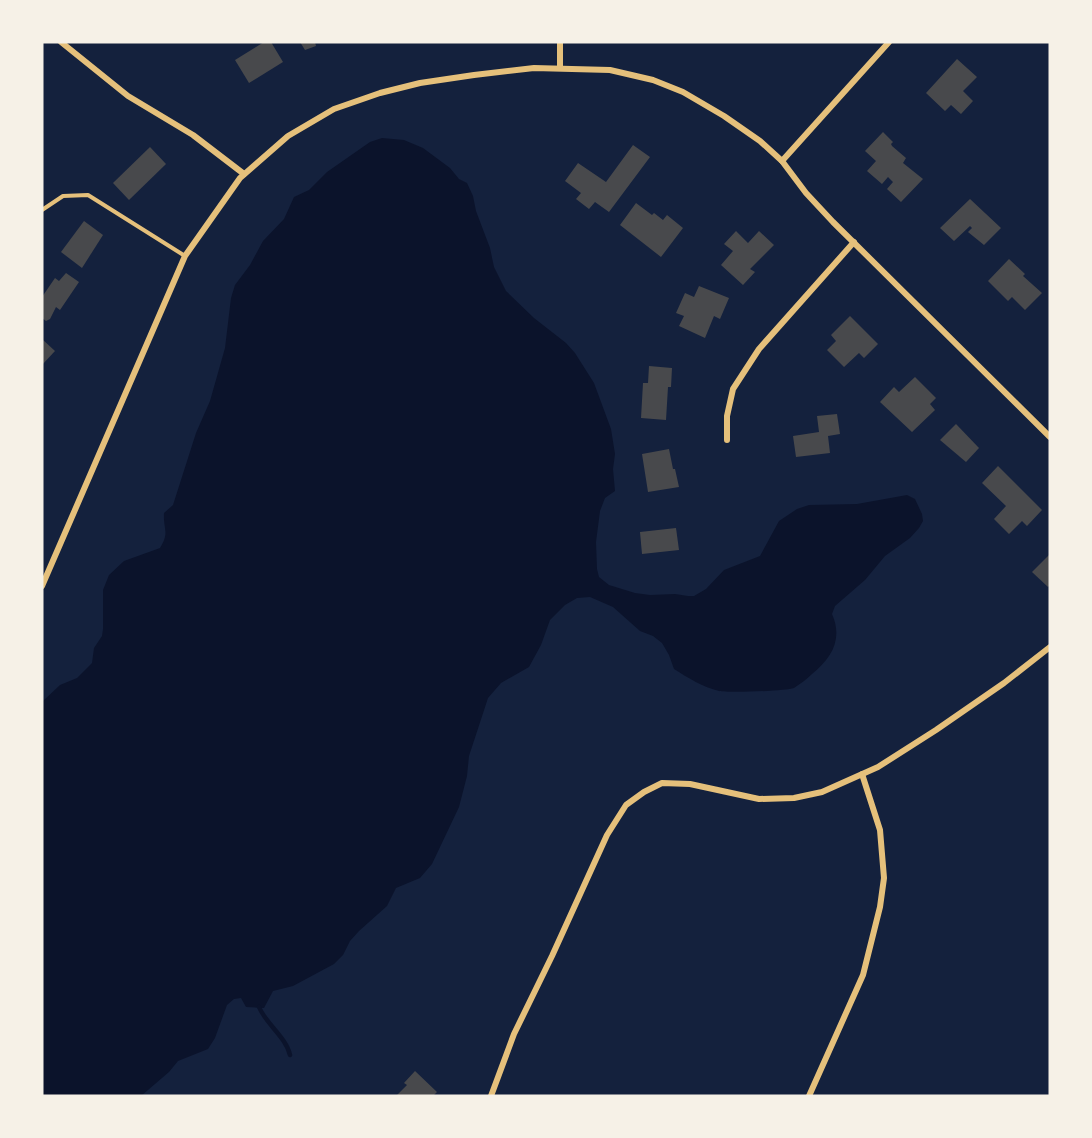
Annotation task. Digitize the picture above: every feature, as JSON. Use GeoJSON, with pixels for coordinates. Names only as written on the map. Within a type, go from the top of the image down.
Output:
{"type":"FeatureCollection","features":[{"type":"Feature","properties":{"kind":"street"},"geometry":{"type":"LineString","coordinates":[[61,42],[128,96],[193,135],[243,174]]}},
{"type":"Feature","properties":{"kind":"street"},"geometry":{"type":"LineString","coordinates":[[560,42],[561,68]]}},
{"type":"Feature","properties":{"kind":"street"},"geometry":{"type":"LineString","coordinates":[[782,160],[889,42]]}},
{"type":"Feature","properties":{"kind":"street"},"geometry":{"type":"LineString","coordinates":[[42,586],[185,256],[243,174],[288,136],[334,109],[380,93],[420,83],[474,75],[534,68],[610,70],[653,80],[684,92],[760,141],[782,160],[806,193],[1050,437]]}},
{"type":"Feature","properties":{"kind":"street"},"geometry":{"type":"LineString","coordinates":[[727,440],[726,416],[733,389],[759,349],[854,242]]}},
{"type":"Feature","properties":{"kind":"street"},"geometry":{"type":"LineString","coordinates":[[491,1096],[514,1034],[552,957],[607,835],[626,805],[662,783],[690,784],[759,799],[794,798],[822,792],[878,767],[1004,683],[1050,647]]}},
{"type":"Feature","properties":{"kind":"street"},"geometry":{"type":"LineString","coordinates":[[809,1096],[863,975],[880,908],[884,878],[880,830],[862,774]]}},
{"type":"Feature","properties":{"kind":"lane"},"geometry":{"type":"LineString","coordinates":[[42,210],[63,196],[88,195],[185,256]]}},
{"type":"Feature","properties":{"kind":"water"},"geometry":{"type":"Polygon","coordinates":[[[382,138],[404,140],[423,148],[450,168],[459,179],[467,183],[490,248],[494,267],[506,291],[534,318],[566,343],[594,383],[611,429],[615,454],[613,469],[615,491],[605,498],[600,511],[596,542],[599,577],[609,585],[650,595],[694,596],[706,589],[724,570],[760,556],[779,521],[797,509],[809,505],[857,504],[907,495],[915,499],[923,521],[910,538],[885,556],[865,580],[835,606],[832,614],[836,640],[830,655],[806,680],[794,688],[745,692],[725,692],[713,689],[674,669],[662,643],[653,636],[640,631],[613,607],[590,597],[577,598],[565,605],[550,620],[541,645],[529,667],[501,683],[488,698],[469,756],[467,776],[459,807],[432,864],[420,878],[396,888],[387,906],[359,931],[334,964],[293,986],[273,991],[264,1008],[246,1007],[241,998],[234,999],[227,1005],[215,1038],[208,1049],[178,1061],[169,1072],[141,1096],[42,1096],[42,702],[60,685],[77,678],[92,663],[94,648],[102,636],[103,590],[109,575],[124,561],[160,548],[163,543],[164,513],[173,505],[196,433],[210,401],[225,348],[231,298],[235,285],[250,265],[263,241],[284,219],[294,197],[309,190],[327,172],[370,142],[382,138]]]}},
{"type":"Feature","properties":{"kind":"building"},"geometry":{"type":"Polygon","coordinates":[[[264,42],[271,42],[283,62],[249,83],[235,60],[264,42]]]}},
{"type":"Feature","properties":{"kind":"building"},"geometry":{"type":"Polygon","coordinates":[[[300,42],[315,42],[316,46],[305,50],[300,42]]]}},
{"type":"Feature","properties":{"kind":"building"},"geometry":{"type":"Polygon","coordinates":[[[957,59],[977,77],[963,91],[973,101],[961,114],[951,105],[945,111],[926,93],[957,59]]]}},
{"type":"Feature","properties":{"kind":"building"},"geometry":{"type":"Polygon","coordinates":[[[883,132],[893,142],[892,146],[906,158],[903,163],[923,179],[901,202],[887,189],[893,182],[888,177],[882,184],[867,171],[876,161],[865,151],[883,132]]]}},
{"type":"Feature","properties":{"kind":"building"},"geometry":{"type":"Polygon","coordinates":[[[633,145],[650,157],[609,212],[595,202],[589,209],[576,199],[581,193],[565,181],[578,163],[606,182],[633,145]]]}},
{"type":"Feature","properties":{"kind":"building"},"geometry":{"type":"Polygon","coordinates":[[[150,147],[166,164],[129,200],[113,183],[150,147]]]}},
{"type":"Feature","properties":{"kind":"building"},"geometry":{"type":"Polygon","coordinates":[[[970,199],[1001,228],[984,245],[968,232],[972,228],[970,226],[954,241],[940,228],[970,199]]]}},
{"type":"Feature","properties":{"kind":"building"},"geometry":{"type":"Polygon","coordinates":[[[636,203],[663,220],[667,215],[683,228],[661,257],[620,225],[636,203]]]}},
{"type":"Feature","properties":{"kind":"building"},"geometry":{"type":"Polygon","coordinates":[[[84,221],[103,235],[82,268],[61,252],[84,221]]]}},
{"type":"Feature","properties":{"kind":"building"},"geometry":{"type":"Polygon","coordinates":[[[736,231],[748,243],[759,231],[774,245],[750,269],[755,272],[743,285],[721,265],[733,251],[724,244],[736,231]]]}},
{"type":"Feature","properties":{"kind":"building"},"geometry":{"type":"Polygon","coordinates":[[[1009,259],[1042,293],[1025,310],[1012,297],[1008,301],[988,281],[1009,259]]]}},
{"type":"Feature","properties":{"kind":"building"},"geometry":{"type":"Polygon","coordinates":[[[66,273],[79,282],[60,310],[56,307],[50,319],[46,321],[42,318],[42,297],[55,278],[59,281],[66,273]]]}},
{"type":"Feature","properties":{"kind":"building"},"geometry":{"type":"Polygon","coordinates":[[[699,286],[729,298],[720,319],[714,316],[705,338],[679,326],[684,316],[676,313],[685,293],[694,297],[699,286]]]}},
{"type":"Feature","properties":{"kind":"building"},"geometry":{"type":"Polygon","coordinates":[[[850,316],[878,344],[864,358],[859,353],[844,367],[827,350],[836,341],[831,335],[850,316]]]}},
{"type":"Feature","properties":{"kind":"building"},"geometry":{"type":"Polygon","coordinates":[[[42,339],[55,351],[42,365],[42,339]]]}},
{"type":"Feature","properties":{"kind":"building"},"geometry":{"type":"Polygon","coordinates":[[[649,366],[672,368],[666,420],[641,418],[643,383],[648,383],[649,366]]]}},
{"type":"Feature","properties":{"kind":"building"},"geometry":{"type":"Polygon","coordinates":[[[915,377],[936,398],[930,404],[935,410],[912,432],[880,402],[894,387],[899,392],[915,377]]]}},
{"type":"Feature","properties":{"kind":"building"},"geometry":{"type":"Polygon","coordinates":[[[837,414],[840,434],[828,436],[830,453],[796,457],[793,436],[819,432],[817,416],[837,414]]]}},
{"type":"Feature","properties":{"kind":"building"},"geometry":{"type":"Polygon","coordinates":[[[956,424],[979,448],[966,462],[940,440],[956,424]]]}},
{"type":"Feature","properties":{"kind":"building"},"geometry":{"type":"Polygon","coordinates":[[[669,449],[679,487],[648,492],[642,454],[669,449]]]}},
{"type":"Feature","properties":{"kind":"building"},"geometry":{"type":"Polygon","coordinates":[[[998,466],[1042,510],[1027,526],[1022,521],[1009,534],[994,519],[1006,506],[982,483],[998,466]]]}},
{"type":"Feature","properties":{"kind":"building"},"geometry":{"type":"Polygon","coordinates":[[[676,528],[679,550],[642,554],[640,532],[676,528]]]}},
{"type":"Feature","properties":{"kind":"building"},"geometry":{"type":"Polygon","coordinates":[[[1050,554],[1050,585],[1048,587],[1032,572],[1050,554]]]}},
{"type":"Feature","properties":{"kind":"building"},"geometry":{"type":"Polygon","coordinates":[[[415,1071],[437,1092],[433,1096],[396,1096],[407,1085],[404,1083],[415,1071]]]}},
{"type":"Feature","properties":{"kind":"waterway"},"geometry":{"type":"LineString","coordinates":[[259,1007],[288,1048],[290,1055]]}}]}
